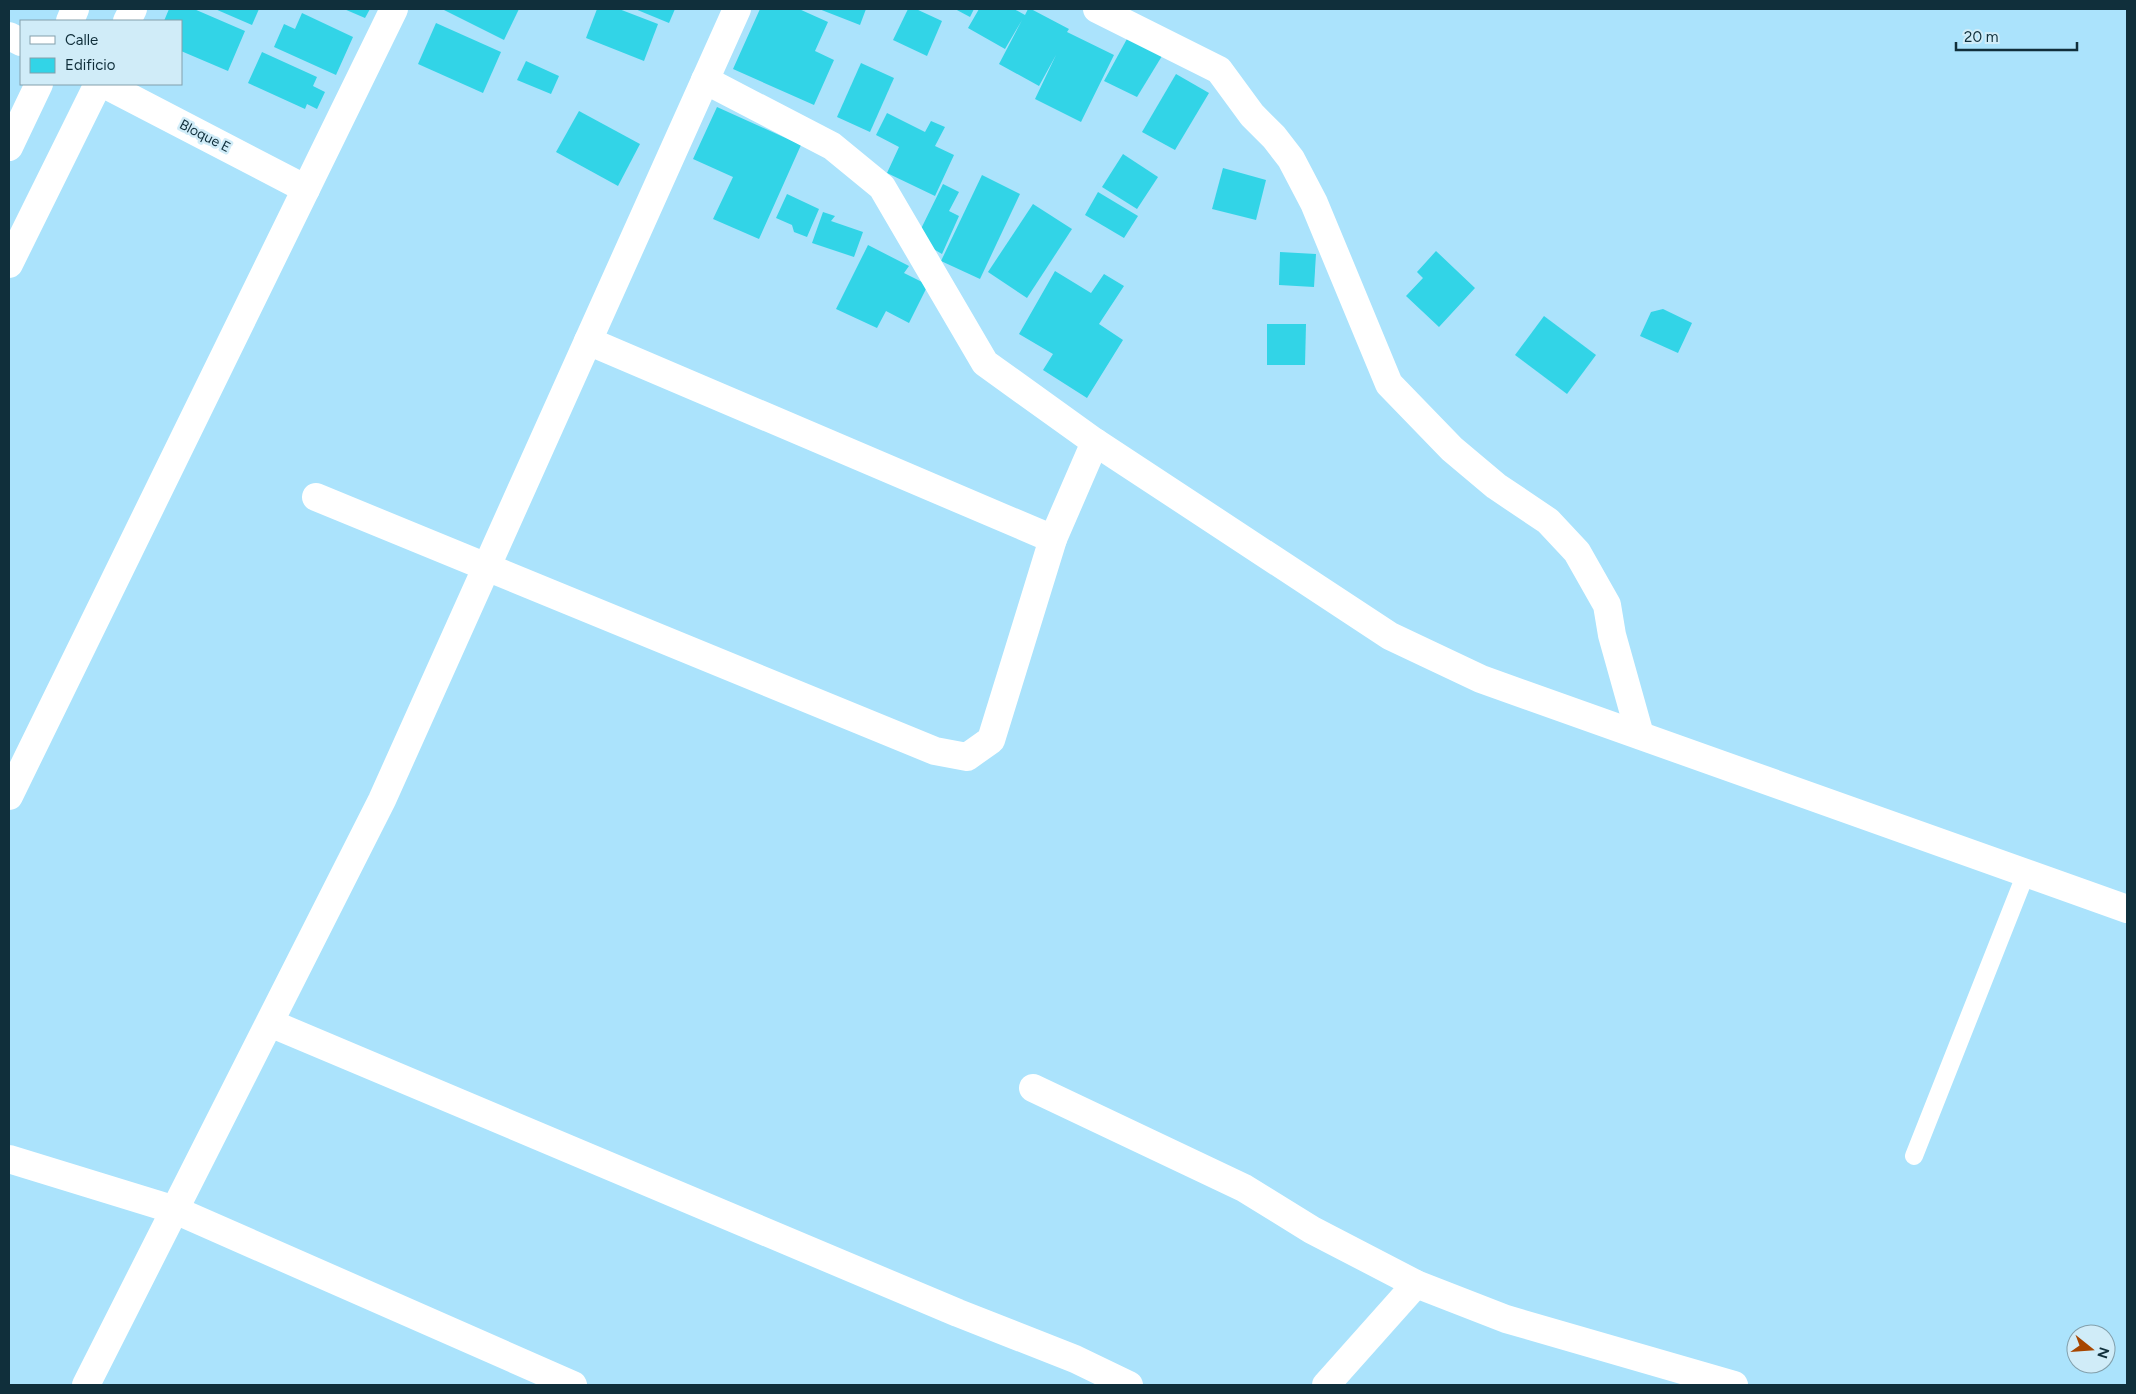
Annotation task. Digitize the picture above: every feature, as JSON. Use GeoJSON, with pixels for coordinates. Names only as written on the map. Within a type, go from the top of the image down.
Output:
{"type":"FeatureCollection","features":[{"type":"Feature","properties":{"kind":"street"},"geometry":{"type":"LineString","coordinates":[[9,796],[394,9]]}},
{"type":"Feature","properties":{"kind":"street"},"geometry":{"type":"LineString","coordinates":[[86,1385],[382,800],[737,9]]}},
{"type":"Feature","properties":{"kind":"street"},"geometry":{"type":"LineString","coordinates":[[1097,9],[1219,70],[1252,115],[1274,137],[1291,158],[1314,203],[1388,384],[1452,449],[1496,486],[1548,522],[1577,552],[1607,605],[1612,635],[1640,735]]}},
{"type":"Feature","properties":{"kind":"street"},"geometry":{"type":"LineString","coordinates":[[705,80],[832,146],[882,186],[985,363],[1095,442],[1390,636],[1481,679],[2127,909]]}},
{"type":"Feature","properties":{"kind":"street"},"geometry":{"type":"LineString","coordinates":[[9,147],[40,85]]}},
{"type":"Feature","properties":{"kind":"street"},"geometry":{"type":"LineString","coordinates":[[9,264],[98,85]]}},
{"type":"Feature","properties":{"kind":"street","name":"Bloque E"},"geometry":{"type":"LineString","coordinates":[[106,85],[306,189]]}},
{"type":"Feature","properties":{"kind":"street"},"geometry":{"type":"LineString","coordinates":[[588,341],[1052,539]]}},
{"type":"Feature","properties":{"kind":"street"},"geometry":{"type":"LineString","coordinates":[[316,496],[935,751],[967,757],[990,740],[1052,539],[1095,442]]}},
{"type":"Feature","properties":{"kind":"street"},"geometry":{"type":"LineString","coordinates":[[270,1023],[931,1301],[1075,1359],[1129,1385]]}},
{"type":"Feature","properties":{"kind":"street"},"geometry":{"type":"LineString","coordinates":[[1032,1088],[1244,1188],[1312,1230],[1416,1284],[1506,1319],[1734,1385]]}},
{"type":"Feature","properties":{"kind":"street"},"geometry":{"type":"LineString","coordinates":[[9,1159],[175,1210],[572,1385]]}},
{"type":"Feature","properties":{"kind":"street"},"geometry":{"type":"LineString","coordinates":[[1326,1385],[1416,1284]]}},
{"type":"Feature","properties":{"kind":"lane"},"geometry":{"type":"LineString","coordinates":[[1914,1156],[2026,872]]}},
{"type":"Feature","properties":{"kind":"building"},"geometry":{"type":"Polygon","coordinates":[[[169,9],[194,9],[245,31],[228,71],[182,51],[182,20],[164,20],[169,9]]]}},
{"type":"Feature","properties":{"kind":"building"},"geometry":{"type":"Polygon","coordinates":[[[215,9],[259,9],[252,25],[215,9]]]}},
{"type":"Feature","properties":{"kind":"building"},"geometry":{"type":"Polygon","coordinates":[[[344,9],[370,9],[365,18],[344,9]]]}},
{"type":"Feature","properties":{"kind":"building"},"geometry":{"type":"Polygon","coordinates":[[[442,9],[519,9],[504,40],[442,9]]]}},
{"type":"Feature","properties":{"kind":"building"},"geometry":{"type":"Polygon","coordinates":[[[597,9],[619,9],[658,24],[644,61],[586,38],[597,9]]]}},
{"type":"Feature","properties":{"kind":"building"},"geometry":{"type":"Polygon","coordinates":[[[635,9],[675,9],[669,23],[635,9]]]}},
{"type":"Feature","properties":{"kind":"building"},"geometry":{"type":"Polygon","coordinates":[[[760,9],[799,9],[828,22],[815,51],[834,60],[814,105],[733,69],[760,9]]]}},
{"type":"Feature","properties":{"kind":"building"},"geometry":{"type":"Polygon","coordinates":[[[819,9],[866,9],[860,25],[819,9]]]}},
{"type":"Feature","properties":{"kind":"building"},"geometry":{"type":"Polygon","coordinates":[[[908,9],[916,9],[942,21],[927,56],[893,40],[908,9]]]}},
{"type":"Feature","properties":{"kind":"building"},"geometry":{"type":"Polygon","coordinates":[[[955,9],[974,9],[970,17],[955,9]]]}},
{"type":"Feature","properties":{"kind":"building"},"geometry":{"type":"Polygon","coordinates":[[[979,9],[1014,9],[1025,15],[1028,9],[1031,9],[1069,29],[1067,32],[1114,55],[1081,122],[1035,99],[1056,55],[1039,86],[999,64],[1022,20],[1005,49],[968,28],[979,9]]]}},
{"type":"Feature","properties":{"kind":"building"},"geometry":{"type":"Polygon","coordinates":[[[302,13],[353,37],[336,75],[274,47],[284,24],[295,29],[302,13]]]}},
{"type":"Feature","properties":{"kind":"building"},"geometry":{"type":"Polygon","coordinates":[[[436,23],[501,52],[483,93],[418,64],[436,23]]]}},
{"type":"Feature","properties":{"kind":"building"},"geometry":{"type":"Polygon","coordinates":[[[1128,37],[1162,56],[1137,97],[1104,81],[1128,37]]]}},
{"type":"Feature","properties":{"kind":"building"},"geometry":{"type":"Polygon","coordinates":[[[262,52],[317,77],[313,86],[325,92],[317,109],[307,104],[305,109],[248,83],[262,52]]]}},
{"type":"Feature","properties":{"kind":"building"},"geometry":{"type":"Polygon","coordinates":[[[526,61],[559,76],[551,94],[517,80],[526,61]]]}},
{"type":"Feature","properties":{"kind":"building"},"geometry":{"type":"Polygon","coordinates":[[[861,63],[894,78],[870,132],[837,117],[861,63]]]}},
{"type":"Feature","properties":{"kind":"building"},"geometry":{"type":"Polygon","coordinates":[[[1176,74],[1209,93],[1175,150],[1142,132],[1176,74]]]}},
{"type":"Feature","properties":{"kind":"building"},"geometry":{"type":"Polygon","coordinates":[[[717,107],[801,145],[759,239],[713,219],[733,177],[693,159],[717,107]]]}},
{"type":"Feature","properties":{"kind":"building"},"geometry":{"type":"Polygon","coordinates":[[[579,111],[640,144],[618,186],[556,152],[579,111]]]}},
{"type":"Feature","properties":{"kind":"building"},"geometry":{"type":"Polygon","coordinates":[[[887,113],[925,132],[931,121],[945,127],[935,146],[954,155],[935,196],[887,173],[899,147],[876,135],[887,113]]]}},
{"type":"Feature","properties":{"kind":"building"},"geometry":{"type":"Polygon","coordinates":[[[1123,154],[1158,177],[1137,209],[1102,187],[1123,154]]]}},
{"type":"Feature","properties":{"kind":"building"},"geometry":{"type":"Polygon","coordinates":[[[1223,168],[1266,180],[1256,220],[1212,209],[1223,168]]]}},
{"type":"Feature","properties":{"kind":"building"},"geometry":{"type":"Polygon","coordinates":[[[982,175],[1020,194],[980,279],[941,261],[982,175]]]}},
{"type":"Feature","properties":{"kind":"building"},"geometry":{"type":"Polygon","coordinates":[[[943,184],[959,192],[949,211],[959,216],[942,254],[916,239],[943,184]]]}},
{"type":"Feature","properties":{"kind":"building"},"geometry":{"type":"Polygon","coordinates":[[[1098,192],[1138,216],[1124,238],[1085,215],[1098,192]]]}},
{"type":"Feature","properties":{"kind":"building"},"geometry":{"type":"Polygon","coordinates":[[[787,194],[819,209],[807,237],[794,232],[792,225],[776,218],[787,194]]]}},
{"type":"Feature","properties":{"kind":"building"},"geometry":{"type":"Polygon","coordinates":[[[1033,204],[1072,229],[1027,298],[988,272],[1033,204]]]}},
{"type":"Feature","properties":{"kind":"building"},"geometry":{"type":"Polygon","coordinates":[[[823,212],[835,216],[831,221],[863,232],[854,257],[812,243],[823,212]]]}},
{"type":"Feature","properties":{"kind":"building"},"geometry":{"type":"Polygon","coordinates":[[[868,245],[909,266],[904,273],[928,285],[909,323],[886,311],[877,328],[836,309],[868,245]]]}},
{"type":"Feature","properties":{"kind":"building"},"geometry":{"type":"Polygon","coordinates":[[[1436,251],[1475,288],[1439,327],[1406,296],[1423,278],[1417,272],[1436,251]]]}},
{"type":"Feature","properties":{"kind":"building"},"geometry":{"type":"Polygon","coordinates":[[[1280,252],[1316,254],[1314,287],[1279,285],[1280,252]]]}},
{"type":"Feature","properties":{"kind":"building"},"geometry":{"type":"Polygon","coordinates":[[[1055,271],[1091,293],[1104,274],[1124,286],[1099,324],[1123,340],[1087,398],[1043,370],[1053,354],[1019,334],[1055,271]]]}},
{"type":"Feature","properties":{"kind":"building"},"geometry":{"type":"Polygon","coordinates":[[[1663,309],[1692,323],[1678,353],[1640,336],[1651,312],[1663,309]]]}},
{"type":"Feature","properties":{"kind":"building"},"geometry":{"type":"Polygon","coordinates":[[[1544,316],[1596,355],[1567,394],[1515,355],[1544,316]]]}},
{"type":"Feature","properties":{"kind":"building"},"geometry":{"type":"Polygon","coordinates":[[[1267,324],[1306,324],[1305,365],[1267,365],[1267,324]]]}}]}
